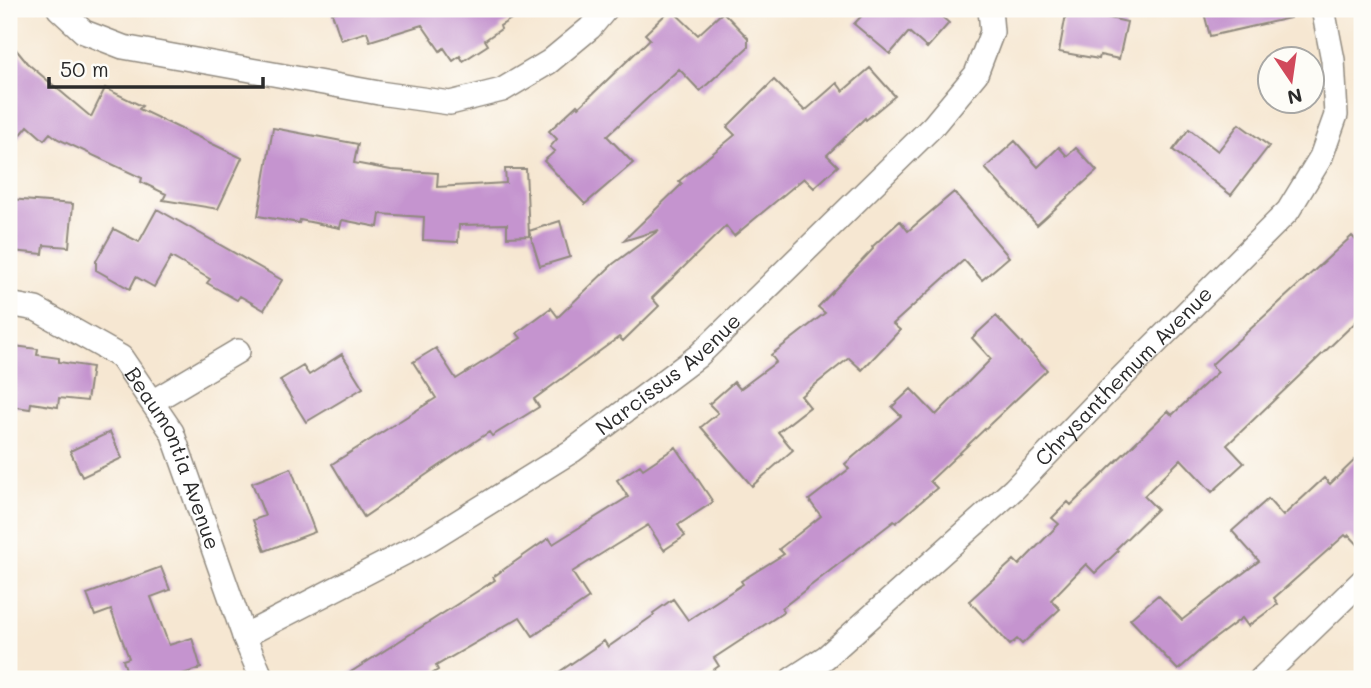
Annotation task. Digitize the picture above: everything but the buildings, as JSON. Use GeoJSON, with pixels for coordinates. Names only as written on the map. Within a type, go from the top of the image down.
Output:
{"type":"FeatureCollection","features":[{"type":"Feature","properties":{"kind":"street"},"geometry":{"type":"LineString","coordinates":[[59,9],[84,32],[123,47],[379,93],[450,103],[502,90],[549,62],[590,28],[606,9]]}},
{"type":"Feature","properties":{"kind":"street","name":"Narcissus Avenue"},"geometry":{"type":"LineString","coordinates":[[244,636],[424,543],[572,451],[698,356],[933,126],[976,74],[992,32],[990,9]]}},
{"type":"Feature","properties":{"kind":"street","name":"Chrysanthemum Avenue"},"geometry":{"type":"LineString","coordinates":[[792,679],[825,657],[1014,489],[1288,211],[1321,157],[1336,116],[1333,60],[1323,9]]}},
{"type":"Feature","properties":{"kind":"street","name":"Beaumontia Avenue"},"geometry":{"type":"LineString","coordinates":[[9,304],[36,309],[121,357],[152,402],[172,432],[244,636],[262,679]]}},
{"type":"Feature","properties":{"kind":"street"},"geometry":{"type":"LineString","coordinates":[[152,402],[237,351]]}},
{"type":"Feature","properties":{"kind":"street"},"geometry":{"type":"LineString","coordinates":[[1261,679],[1362,581]]}}]}
